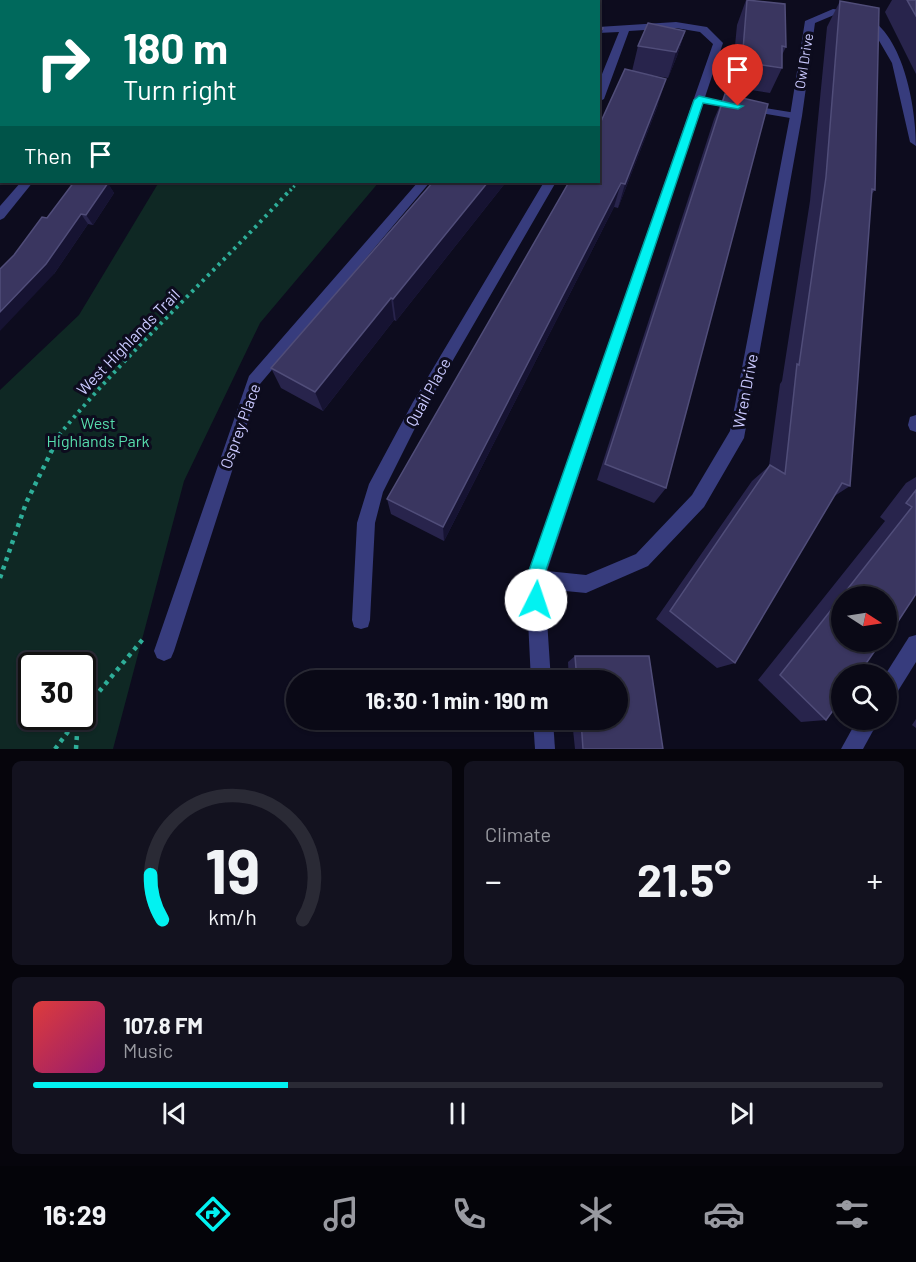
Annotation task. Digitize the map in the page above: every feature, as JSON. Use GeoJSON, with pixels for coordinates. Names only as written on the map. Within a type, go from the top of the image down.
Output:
{"type":"FeatureCollection","features":[{"type":"Feature","properties":{"kind":"street","name":"Owl Drive"},"geometry":{"type":"LineString","coordinates":[[796,116],[810,21],[833,12],[859,16],[878,30],[897,63],[916,142]]}},
{"type":"Feature","properties":{"kind":"street"},"geometry":{"type":"LineString","coordinates":[[540,670],[535,579],[718,43],[703,29],[676,25],[600,30]]}},
{"type":"Feature","properties":{"kind":"street"},"geometry":{"type":"LineString","coordinates":[[600,94],[625,28]]}},
{"type":"Feature","properties":{"kind":"street","name":"Wren Drive"},"geometry":{"type":"LineString","coordinates":[[535,579],[586,584],[642,560],[698,501],[738,433],[796,116]]}},
{"type":"Feature","properties":{"kind":"street"},"geometry":{"type":"LineString","coordinates":[[0,215],[26,183]]}},
{"type":"Feature","properties":{"kind":"street","name":"Osprey Place"},"geometry":{"type":"LineString","coordinates":[[164,651],[254,381],[423,183]]}},
{"type":"Feature","properties":{"kind":"street","name":"Quail Place"},"geometry":{"type":"LineString","coordinates":[[361,620],[366,523],[375,490],[424,397],[549,183]]}},
{"type":"Feature","properties":{"kind":"street"},"geometry":{"type":"LineString","coordinates":[[897,674],[916,644]]}},
{"type":"Feature","properties":{"kind":"street"},"geometry":{"type":"LineString","coordinates":[[544,730],[545,749]]}},
{"type":"Feature","properties":{"kind":"street"},"geometry":{"type":"LineString","coordinates":[[853,748],[863,730]]}},
{"type":"Feature","properties":{"kind":"lane"},"geometry":{"type":"LineString","coordinates":[[699,100],[796,116]]}},
{"type":"Feature","properties":{"kind":"path","name":"West Highlands Trail"},"geometry":{"type":"LineString","coordinates":[[0,578],[26,503],[56,439],[107,377],[226,260],[297,183]]}},
{"type":"Feature","properties":{"kind":"path"},"geometry":{"type":"LineString","coordinates":[[96,695],[148,633]]}},
{"type":"Feature","properties":{"kind":"path"},"geometry":{"type":"LineString","coordinates":[[55,749],[69,730]]}},
{"type":"Feature","properties":{"kind":"path"},"geometry":{"type":"LineString","coordinates":[[76,749],[77,730]]}},
{"type":"Feature","properties":{"kind":"green space","name":"West Highlands Park"},"geometry":{"type":"Polygon","coordinates":[[[158,183],[378,183],[260,323],[184,481],[113,749],[0,749],[0,390],[79,315],[158,183]]]}},
{"type":"Feature","properties":{"kind":"building"},"geometry":{"type":"Polygon","coordinates":[[[747,0],[785,4],[786,47],[782,46],[782,68],[742,62],[747,0]]]}},
{"type":"Feature","properties":{"kind":"building"},"geometry":{"type":"Polygon","coordinates":[[[907,0],[916,0],[916,16],[907,0]]]}},
{"type":"Feature","properties":{"kind":"building"},"geometry":{"type":"Polygon","coordinates":[[[840,1],[879,8],[875,190],[872,189],[850,486],[842,483],[735,663],[670,611],[770,465],[785,474],[797,364],[799,365],[826,177],[840,1]]]}},
{"type":"Feature","properties":{"kind":"building"},"geometry":{"type":"Polygon","coordinates":[[[648,23],[685,31],[676,52],[638,46],[648,23]]]}},
{"type":"Feature","properties":{"kind":"building"},"geometry":{"type":"Polygon","coordinates":[[[625,69],[666,79],[625,184],[621,183],[443,527],[387,499],[568,183],[600,183],[600,124],[625,69]]]}},
{"type":"Feature","properties":{"kind":"building"},"geometry":{"type":"Polygon","coordinates":[[[725,94],[768,104],[666,488],[605,464],[725,94]]]}},
{"type":"Feature","properties":{"kind":"building"},"geometry":{"type":"Polygon","coordinates":[[[73,183],[108,183],[86,215],[81,214],[46,264],[0,312],[0,269],[14,255],[42,217],[47,218],[73,183]]]}},
{"type":"Feature","properties":{"kind":"building"},"geometry":{"type":"Polygon","coordinates":[[[432,183],[487,183],[315,392],[271,368],[432,183]]]}},
{"type":"Feature","properties":{"kind":"building"},"geometry":{"type":"Polygon","coordinates":[[[916,490],[916,594],[897,623],[897,586],[850,586],[912,507],[906,503],[916,490]]]}},
{"type":"Feature","properties":{"kind":"building"},"geometry":{"type":"Polygon","coordinates":[[[831,610],[831,652],[874,652],[866,664],[831,664],[831,713],[826,720],[780,675],[831,610]]]}},
{"type":"Feature","properties":{"kind":"building"},"geometry":{"type":"Polygon","coordinates":[[[575,656],[649,656],[663,749],[583,749],[582,730],[628,730],[628,670],[576,670],[575,656]]]}},
{"type":"Feature","properties":{"kind":"route"},"geometry":{"type":"LineString","coordinates":[[536,600],[535,579],[699,100],[738,106]]}}]}
